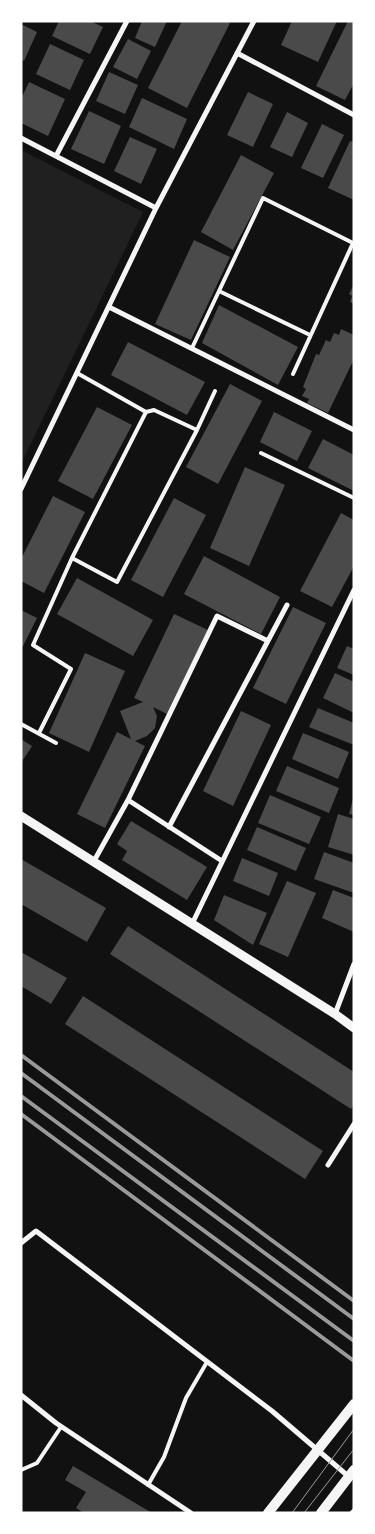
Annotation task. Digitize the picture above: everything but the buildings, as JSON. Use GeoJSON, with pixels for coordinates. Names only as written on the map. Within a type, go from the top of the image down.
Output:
{"type":"FeatureCollection","features":[{"type":"Feature","properties":{"kind":"main road"},"geometry":{"type":"LineString","coordinates":[[268,1513],[354,1404]]}},
{"type":"Feature","properties":{"kind":"main road"},"geometry":{"type":"LineString","coordinates":[[322,1513],[351,1473]]}},
{"type":"Feature","properties":{"kind":"street"},"geometry":{"type":"LineString","coordinates":[[56,156],[127,21]]}},
{"type":"Feature","properties":{"kind":"street"},"geometry":{"type":"LineString","coordinates":[[21,489],[156,208],[254,21]]}},
{"type":"Feature","properties":{"kind":"street"},"geometry":{"type":"LineString","coordinates":[[237,53],[354,115]]}},
{"type":"Feature","properties":{"kind":"street"},"geometry":{"type":"LineString","coordinates":[[21,138],[156,208]]}},
{"type":"Feature","properties":{"kind":"street"},"geometry":{"type":"LineString","coordinates":[[109,307],[354,430]]}},
{"type":"Feature","properties":{"kind":"street"},"geometry":{"type":"LineString","coordinates":[[192,924],[354,590]]}},
{"type":"Feature","properties":{"kind":"street"},"geometry":{"type":"LineString","coordinates":[[169,827],[287,605]]}},
{"type":"Feature","properties":{"kind":"street"},"geometry":{"type":"LineString","coordinates":[[94,862],[128,800],[217,616],[268,641]]}},
{"type":"Feature","properties":{"kind":"street"},"geometry":{"type":"LineString","coordinates":[[128,800],[222,861]]}},
{"type":"Feature","properties":{"kind":"street"},"geometry":{"type":"LineString","coordinates":[[21,816],[335,1014],[354,1028]]}},
{"type":"Feature","properties":{"kind":"street"},"geometry":{"type":"LineString","coordinates":[[335,1014],[354,964]]}},
{"type":"Feature","properties":{"kind":"street"},"geometry":{"type":"LineString","coordinates":[[328,1165],[354,1124]]}},
{"type":"Feature","properties":{"kind":"street"},"geometry":{"type":"LineString","coordinates":[[21,1243],[36,1231],[272,1411],[316,1450],[351,1473]]}},
{"type":"Feature","properties":{"kind":"street"},"geometry":{"type":"LineString","coordinates":[[21,1395],[61,1427],[191,1513]]}},
{"type":"Feature","properties":{"kind":"lane"},"geometry":{"type":"LineString","coordinates":[[192,348],[263,198],[353,243],[293,374]]}},
{"type":"Feature","properties":{"kind":"lane"},"geometry":{"type":"LineString","coordinates":[[219,291],[310,335]]}},
{"type":"Feature","properties":{"kind":"lane"},"geometry":{"type":"LineString","coordinates":[[77,373],[146,412],[154,410],[197,430]]}},
{"type":"Feature","properties":{"kind":"lane"},"geometry":{"type":"LineString","coordinates":[[72,558],[117,582],[197,430],[215,391]]}},
{"type":"Feature","properties":{"kind":"lane"},"geometry":{"type":"LineString","coordinates":[[39,733],[70,669],[33,645],[72,558],[146,412]]}},
{"type":"Feature","properties":{"kind":"lane"},"geometry":{"type":"LineString","coordinates":[[260,453],[354,498]]}},
{"type":"Feature","properties":{"kind":"lane"},"geometry":{"type":"LineString","coordinates":[[21,724],[56,743]]}},
{"type":"Feature","properties":{"kind":"lane"},"geometry":{"type":"LineString","coordinates":[[148,1486],[164,1456],[186,1398],[207,1362]]}},
{"type":"Feature","properties":{"kind":"lane"},"geometry":{"type":"LineString","coordinates":[[21,1470],[37,1463],[61,1427]]}},
{"type":"Feature","properties":{"kind":"shaded area"},"geometry":{"type":"Polygon","coordinates":[[[21,150],[143,212],[21,464],[21,150]]]}},
{"type":"Feature","properties":{"kind":"tram line"},"geometry":{"type":"LineString","coordinates":[[292,1513],[354,1429]]}},
{"type":"Feature","properties":{"kind":"tram line"},"geometry":{"type":"LineString","coordinates":[[304,1513],[354,1449]]}},
{"type":"Feature","properties":{"kind":"railway"},"geometry":{"type":"LineString","coordinates":[[21,1055],[354,1301]]}},
{"type":"Feature","properties":{"kind":"railway"},"geometry":{"type":"LineString","coordinates":[[21,1073],[354,1319]]}},
{"type":"Feature","properties":{"kind":"railway"},"geometry":{"type":"LineString","coordinates":[[21,1096],[354,1341]]}},
{"type":"Feature","properties":{"kind":"railway"},"geometry":{"type":"LineString","coordinates":[[21,1114],[354,1361]]}}]}
